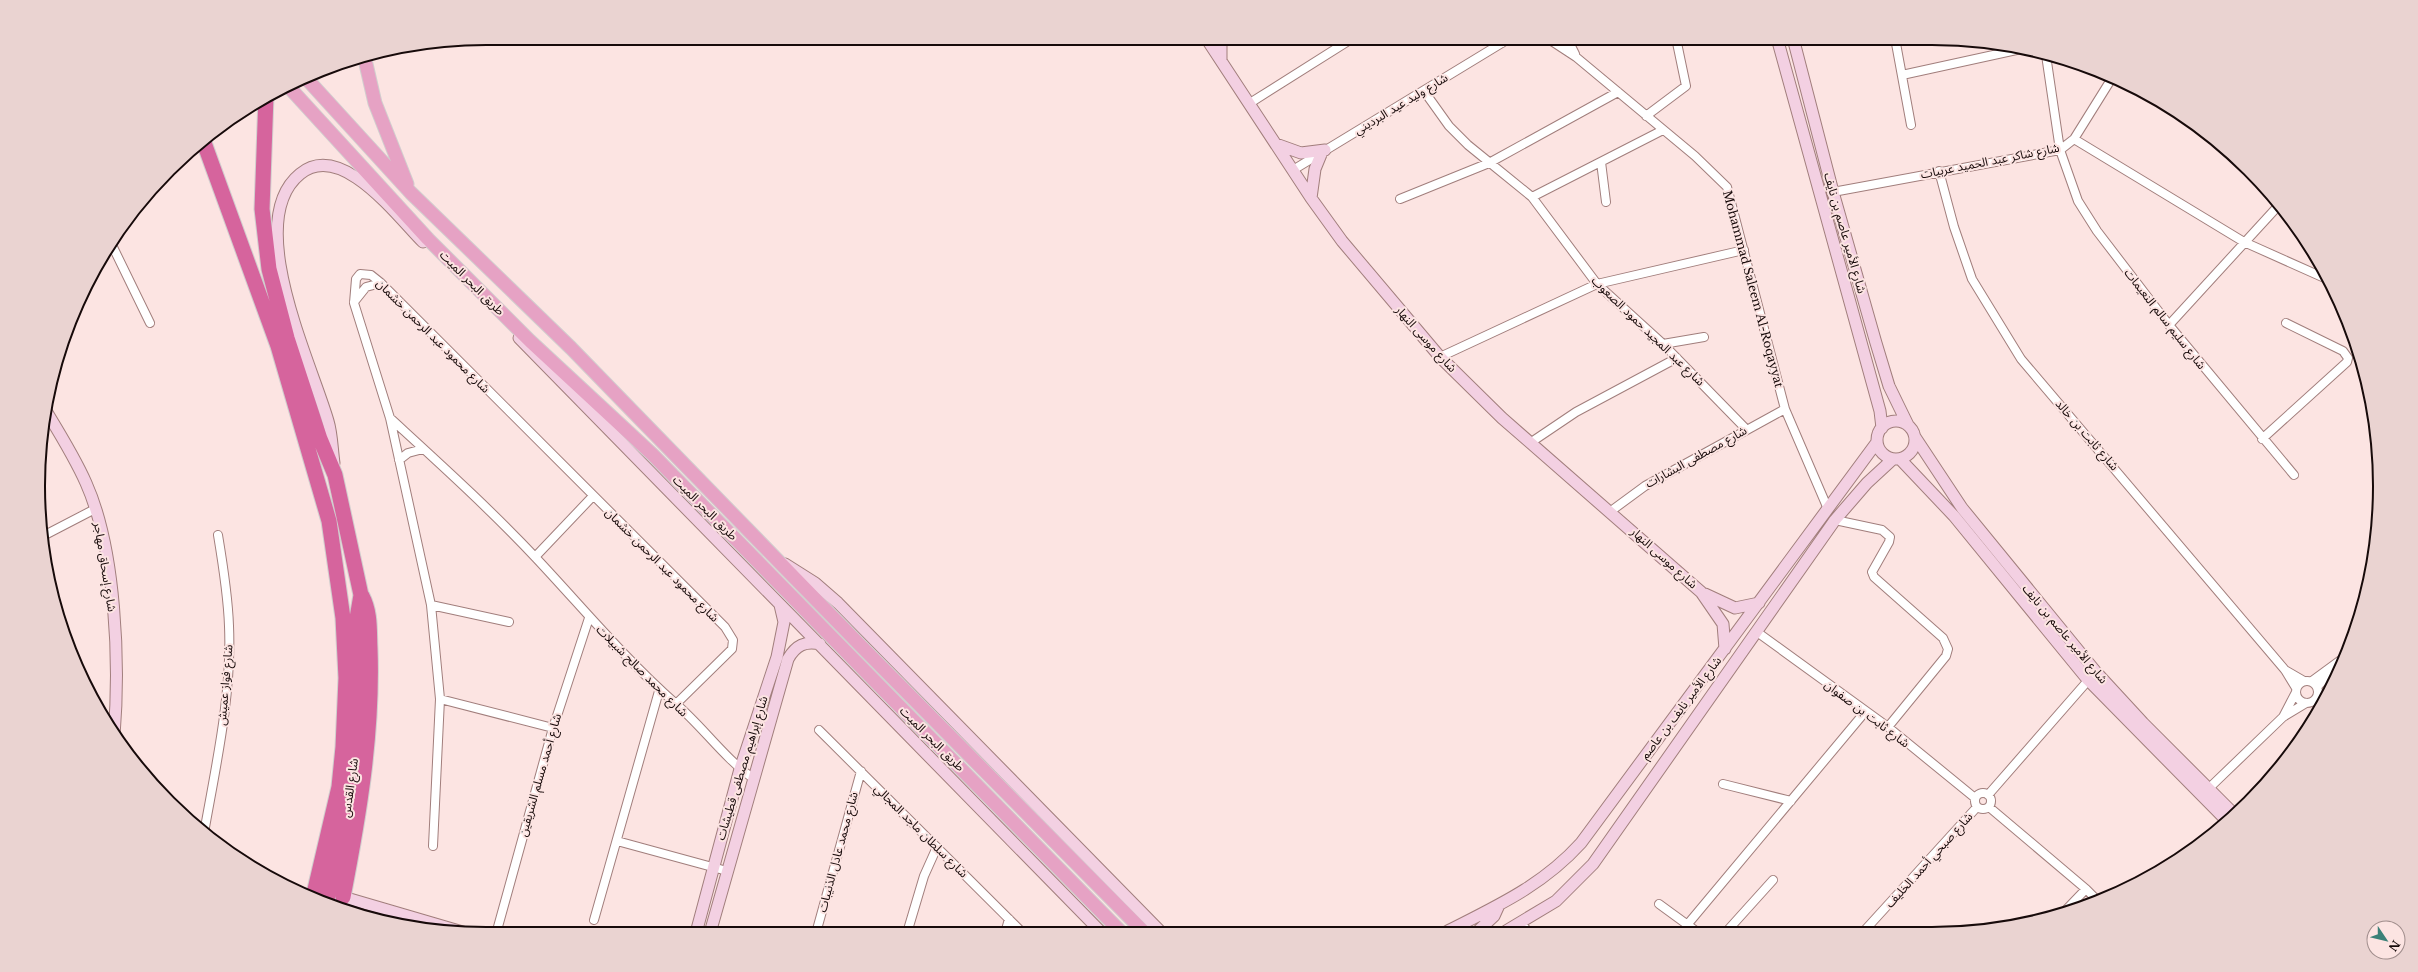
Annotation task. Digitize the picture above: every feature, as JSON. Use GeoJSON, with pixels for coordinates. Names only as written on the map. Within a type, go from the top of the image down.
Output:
{"type":"FeatureCollection","features":[{"type":"Feature","properties":{"kind":"highway"},"geometry":{"type":"LineString","coordinates":[[266,104],[262,209],[269,269],[287,338],[320,440],[335,475],[361,595],[368,608],[370,669],[369,734],[359,815],[341,903]]}},
{"type":"Feature","properties":{"kind":"highway","name":"شارع القدس"},"geometry":{"type":"LineString","coordinates":[[205,146],[278,346],[329,520],[343,618],[346,678],[343,747],[339,788],[314,892]]}},
{"type":"Feature","properties":{"kind":"highway","name":"شارع القدس"},"geometry":{"type":"LineString","coordinates":[[327,897],[351,788],[360,670],[357,618],[361,595]]}},
{"type":"Feature","properties":{"kind":"main road"},"geometry":{"type":"LineString","coordinates":[[365,62],[375,103],[410,193]]}},
{"type":"Feature","properties":{"kind":"main road"},"geometry":{"type":"LineString","coordinates":[[310,82],[410,193],[571,348],[777,560],[1139,927]]}},
{"type":"Feature","properties":{"kind":"main road"},"geometry":{"type":"LineString","coordinates":[[293,89],[319,91]]}},
{"type":"Feature","properties":{"kind":"main road","name":"طريق البحر الميت"},"geometry":{"type":"LineString","coordinates":[[291,90],[434,245],[530,341],[658,461],[1116,927]]}},
{"type":"Feature","properties":{"kind":"street","name":"شارع موسى النهار"},"geometry":{"type":"LineString","coordinates":[[1211,45],[1311,198],[1342,241],[1440,357],[1530,443],[1611,511],[1701,592],[1723,624],[1726,649]]}},
{"type":"Feature","properties":{"kind":"street"},"geometry":{"type":"LineString","coordinates":[[1221,45],[1221,60]]}},
{"type":"Feature","properties":{"kind":"street"},"geometry":{"type":"LineString","coordinates":[[1250,103],[1342,45]]}},
{"type":"Feature","properties":{"kind":"street","name":"شارع وليد عيد البرديني"},"geometry":{"type":"LineString","coordinates":[[1293,170],[1499,45]]}},
{"type":"Feature","properties":{"kind":"street","name":"Mohammad Saleem Al-Roqayyat"},"geometry":{"type":"LineString","coordinates":[[1557,45],[1576,57],[1695,156],[1728,187],[1785,410],[1828,509]]}},
{"type":"Feature","properties":{"kind":"street","name":"Mohammad Saleem Al-Roqayyat"},"geometry":{"type":"LineString","coordinates":[[1570,45],[1576,57]]}},
{"type":"Feature","properties":{"kind":"street"},"geometry":{"type":"LineString","coordinates":[[1646,116],[1686,86],[1677,45]]}},
{"type":"Feature","properties":{"kind":"street","name":"شارع الأمير عاصم بن نايف"},"geometry":{"type":"LineString","coordinates":[[1779,45],[1880,411],[1882,428]]}},
{"type":"Feature","properties":{"kind":"street","name":"شارع الأمير عاصم بن نايف"},"geometry":{"type":"LineString","coordinates":[[1795,45],[1833,192],[1889,386],[1904,424]]}},
{"type":"Feature","properties":{"kind":"street"},"geometry":{"type":"LineString","coordinates":[[1896,45],[1911,125]]}},
{"type":"Feature","properties":{"kind":"street"},"geometry":{"type":"LineString","coordinates":[[1902,75],[2009,52]]}},
{"type":"Feature","properties":{"kind":"street","name":"شارع سليم سالم النعيمات"},"geometry":{"type":"LineString","coordinates":[[2047,60],[2060,150],[2082,207],[2097,231],[2169,325],[2262,439],[2294,475]]}},
{"type":"Feature","properties":{"kind":"street","name":"شارع شاكر عبد الحميد عربيات"},"geometry":{"type":"LineString","coordinates":[[1833,192],[1939,171],[2060,150],[2074,139],[2109,82]]}},
{"type":"Feature","properties":{"kind":"street","name":"شارع عبد المجيد حمود الصعوب"},"geometry":{"type":"LineString","coordinates":[[1424,91],[1449,126],[1488,163],[1532,197],[1597,284],[1663,344],[1746,430]]}},
{"type":"Feature","properties":{"kind":"street"},"geometry":{"type":"LineString","coordinates":[[1400,199],[1488,163],[1618,92]]}},
{"type":"Feature","properties":{"kind":"street"},"geometry":{"type":"LineString","coordinates":[[1532,197],[1663,130]]}},
{"type":"Feature","properties":{"kind":"street"},"geometry":{"type":"LineString","coordinates":[[2074,139],[2244,242],[2319,276]]}},
{"type":"Feature","properties":{"kind":"street"},"geometry":{"type":"LineString","coordinates":[[1276,144],[1301,153],[1323,151],[1315,169],[1311,198]]}},
{"type":"Feature","properties":{"kind":"street"},"geometry":{"type":"LineString","coordinates":[[1601,162],[1606,202]]}},
{"type":"Feature","properties":{"kind":"street","name":"طريق البحر الميت"},"geometry":{"type":"LineString","coordinates":[[335,475],[329,422],[288,302],[276,230],[282,200],[287,188],[296,177],[306,170],[333,165],[347,170],[360,179],[820,644],[1096,927]]}},
{"type":"Feature","properties":{"kind":"street","name":"شارع ثابت بن خالد"},"geometry":{"type":"LineString","coordinates":[[1939,171],[1954,227],[1972,279],[2021,359],[2285,670],[2296,690],[2299,699],[2314,706]]}},
{"type":"Feature","properties":{"kind":"street"},"geometry":{"type":"LineString","coordinates":[[2169,325],[2275,209]]}},
{"type":"Feature","properties":{"kind":"street"},"geometry":{"type":"LineString","coordinates":[[114,249],[150,323]]}},
{"type":"Feature","properties":{"kind":"street"},"geometry":{"type":"LineString","coordinates":[[1440,357],[1597,284],[1744,250]]}},
{"type":"Feature","properties":{"kind":"street","name":"شارع محمود عبد الرحمن خشمان"},"geometry":{"type":"LineString","coordinates":[[433,846],[440,699],[432,604],[390,418],[354,302],[356,279],[360,274],[371,275],[381,283],[592,496],[725,627],[733,640],[732,649],[723,660],[676,704]]}},
{"type":"Feature","properties":{"kind":"street"},"geometry":{"type":"LineString","coordinates":[[354,302],[366,287],[381,283]]}},
{"type":"Feature","properties":{"kind":"street"},"geometry":{"type":"LineString","coordinates":[[2262,439],[2347,362],[2348,358],[2343,351],[2286,323]]}},
{"type":"Feature","properties":{"kind":"street"},"geometry":{"type":"LineString","coordinates":[[1663,344],[1704,337]]}},
{"type":"Feature","properties":{"kind":"street"},"geometry":{"type":"LineString","coordinates":[[1530,443],[1576,412],[1677,358]]}},
{"type":"Feature","properties":{"kind":"street","name":"شارع مصطفى البشارات"},"geometry":{"type":"LineString","coordinates":[[1611,511],[1645,486],[1785,410]]}},
{"type":"Feature","properties":{"kind":"street","name":"شارع إسحاق مهاجر"},"geometry":{"type":"LineString","coordinates":[[50,418],[67,445],[86,483],[95,509],[111,595],[116,645],[117,700],[115,724]]}},
{"type":"Feature","properties":{"kind":"street","name":"شارع محمد صالح شبيلات"},"geometry":{"type":"LineString","coordinates":[[390,418],[535,557],[588,618],[659,690],[676,704],[740,769],[754,779]]}},
{"type":"Feature","properties":{"kind":"street"},"geometry":{"type":"LineString","coordinates":[[1889,423],[1904,424],[1915,437],[1913,449],[1908,455],[1897,459],[1882,453],[1877,442],[1882,428],[1889,423]]}},
{"type":"Feature","properties":{"kind":"street","name":"شارع الأمير عاصم بن نايف"},"geometry":{"type":"LineString","coordinates":[[1915,437],[1954,497],[2092,676]]}},
{"type":"Feature","properties":{"kind":"street","name":"شارع الأمير نايف بن عاصم"},"geometry":{"type":"LineString","coordinates":[[1456,927],[1499,905],[1538,882],[1562,863],[1576,848],[1726,649],[1877,442]]}},
{"type":"Feature","properties":{"kind":"street"},"geometry":{"type":"LineString","coordinates":[[399,460],[408,454],[423,449]]}},
{"type":"Feature","properties":{"kind":"street","name":"شارع الأمير عاصم بن نايف"},"geometry":{"type":"LineString","coordinates":[[1897,459],[1954,516],[2092,676],[2205,792],[2224,817]]}},
{"type":"Feature","properties":{"kind":"street","name":"شارع الأمير نايف بن عاصم"},"geometry":{"type":"LineString","coordinates":[[1525,927],[1556,901],[1593,864],[1834,520],[1867,482],[1897,459]]}},
{"type":"Feature","properties":{"kind":"street"},"geometry":{"type":"LineString","coordinates":[[535,557],[592,496]]}},
{"type":"Feature","properties":{"kind":"street"},"geometry":{"type":"LineString","coordinates":[[48,533],[95,509]]}},
{"type":"Feature","properties":{"kind":"street"},"geometry":{"type":"LineString","coordinates":[[1834,520],[1882,530],[1890,537],[1872,572],[1874,577],[1943,638],[1947,644],[1946,656],[1888,727]]}},
{"type":"Feature","properties":{"kind":"street","name":"شارع فواز عميش"},"geometry":{"type":"LineString","coordinates":[[205,826],[220,743],[229,662],[229,626],[226,581],[218,535]]}},
{"type":"Feature","properties":{"kind":"street"},"geometry":{"type":"LineString","coordinates":[[777,560],[815,583],[838,603],[1156,927]]}},
{"type":"Feature","properties":{"kind":"street","name":"شارع موسى النهار"},"geometry":{"type":"LineString","coordinates":[[1701,592],[1735,608],[1759,603]]}},
{"type":"Feature","properties":{"kind":"street","name":"شارع إبراهيم مصطفى قطيشات"},"geometry":{"type":"LineString","coordinates":[[698,927],[712,867],[740,769],[782,638],[784,622],[779,603]]}},
{"type":"Feature","properties":{"kind":"street"},"geometry":{"type":"LineString","coordinates":[[432,604],[509,622]]}},
{"type":"Feature","properties":{"kind":"street","name":"شارع أحمد مسلم الشريقين"},"geometry":{"type":"LineString","coordinates":[[498,927],[552,728],[588,618]]}},
{"type":"Feature","properties":{"kind":"street","name":"شارع ثابت بن صفوان"},"geometry":{"type":"LineString","coordinates":[[1757,632],[1865,712],[1888,727],[1975,798]]}},
{"type":"Feature","properties":{"kind":"street","name":"شارع إبراهيم مصطفى قطيشات"},"geometry":{"type":"LineString","coordinates":[[712,927],[788,659],[793,650],[801,644],[810,642],[820,644]]}},
{"type":"Feature","properties":{"kind":"street"},"geometry":{"type":"LineString","coordinates":[[2205,792],[2283,717],[2308,702],[2314,689],[2334,666]]}},
{"type":"Feature","properties":{"kind":"street","name":"شارع ثابت بن خالد"},"geometry":{"type":"LineString","coordinates":[[2285,670],[2314,689]]}},
{"type":"Feature","properties":{"kind":"street"},"geometry":{"type":"LineString","coordinates":[[1988,795],[2092,676]]}},
{"type":"Feature","properties":{"kind":"street"},"geometry":{"type":"LineString","coordinates":[[2283,717],[2296,690],[2314,689]]}},
{"type":"Feature","properties":{"kind":"street"},"geometry":{"type":"LineString","coordinates":[[594,920],[659,690]]}},
{"type":"Feature","properties":{"kind":"street"},"geometry":{"type":"LineString","coordinates":[[440,699],[552,728]]}},
{"type":"Feature","properties":{"kind":"street"},"geometry":{"type":"LineString","coordinates":[[1686,927],[1865,712]]}},
{"type":"Feature","properties":{"kind":"street","name":"شارع سلطان ماجد المجالي"},"geometry":{"type":"LineString","coordinates":[[819,730],[1017,927]]}},
{"type":"Feature","properties":{"kind":"street","name":"شارع محمد عادل الذنيبات"},"geometry":{"type":"LineString","coordinates":[[818,927],[861,771]]}},
{"type":"Feature","properties":{"kind":"street"},"geometry":{"type":"LineString","coordinates":[[1723,784],[1791,801]]}},
{"type":"Feature","properties":{"kind":"street","name":"شارع الأمير عاصم بن نايف"},"geometry":{"type":"LineString","coordinates":[[2205,792],[2230,812]]}},
{"type":"Feature","properties":{"kind":"street"},"geometry":{"type":"LineString","coordinates":[[1979,793],[1988,795],[1991,801],[1989,806],[1983,809],[1977,807],[1975,798],[1979,793]]}},
{"type":"Feature","properties":{"kind":"street"},"geometry":{"type":"LineString","coordinates":[[1989,806],[2093,896]]}},
{"type":"Feature","properties":{"kind":"street","name":"شارع صبحي أحمد الخليف"},"geometry":{"type":"LineString","coordinates":[[1868,927],[1977,807]]}},
{"type":"Feature","properties":{"kind":"street"},"geometry":{"type":"LineString","coordinates":[[617,841],[727,871]]}},
{"type":"Feature","properties":{"kind":"street"},"geometry":{"type":"LineString","coordinates":[[909,927],[924,876],[936,847]]}},
{"type":"Feature","properties":{"kind":"street"},"geometry":{"type":"LineString","coordinates":[[1731,927],[1773,880]]}},
{"type":"Feature","properties":{"kind":"street"},"geometry":{"type":"LineString","coordinates":[[2071,905],[2086,889]]}},
{"type":"Feature","properties":{"kind":"street"},"geometry":{"type":"LineString","coordinates":[[1660,904],[1684,927]]}},
{"type":"Feature","properties":{"kind":"street"},"geometry":{"type":"LineString","coordinates":[[1483,927],[1494,916],[1499,905]]}},
{"type":"Feature","properties":{"kind":"street"},"geometry":{"type":"LineString","coordinates":[[376,913],[408,920]]}},
{"type":"Feature","properties":{"kind":"street"},"geometry":{"type":"LineString","coordinates":[[1007,927],[1009,919]]}}]}
